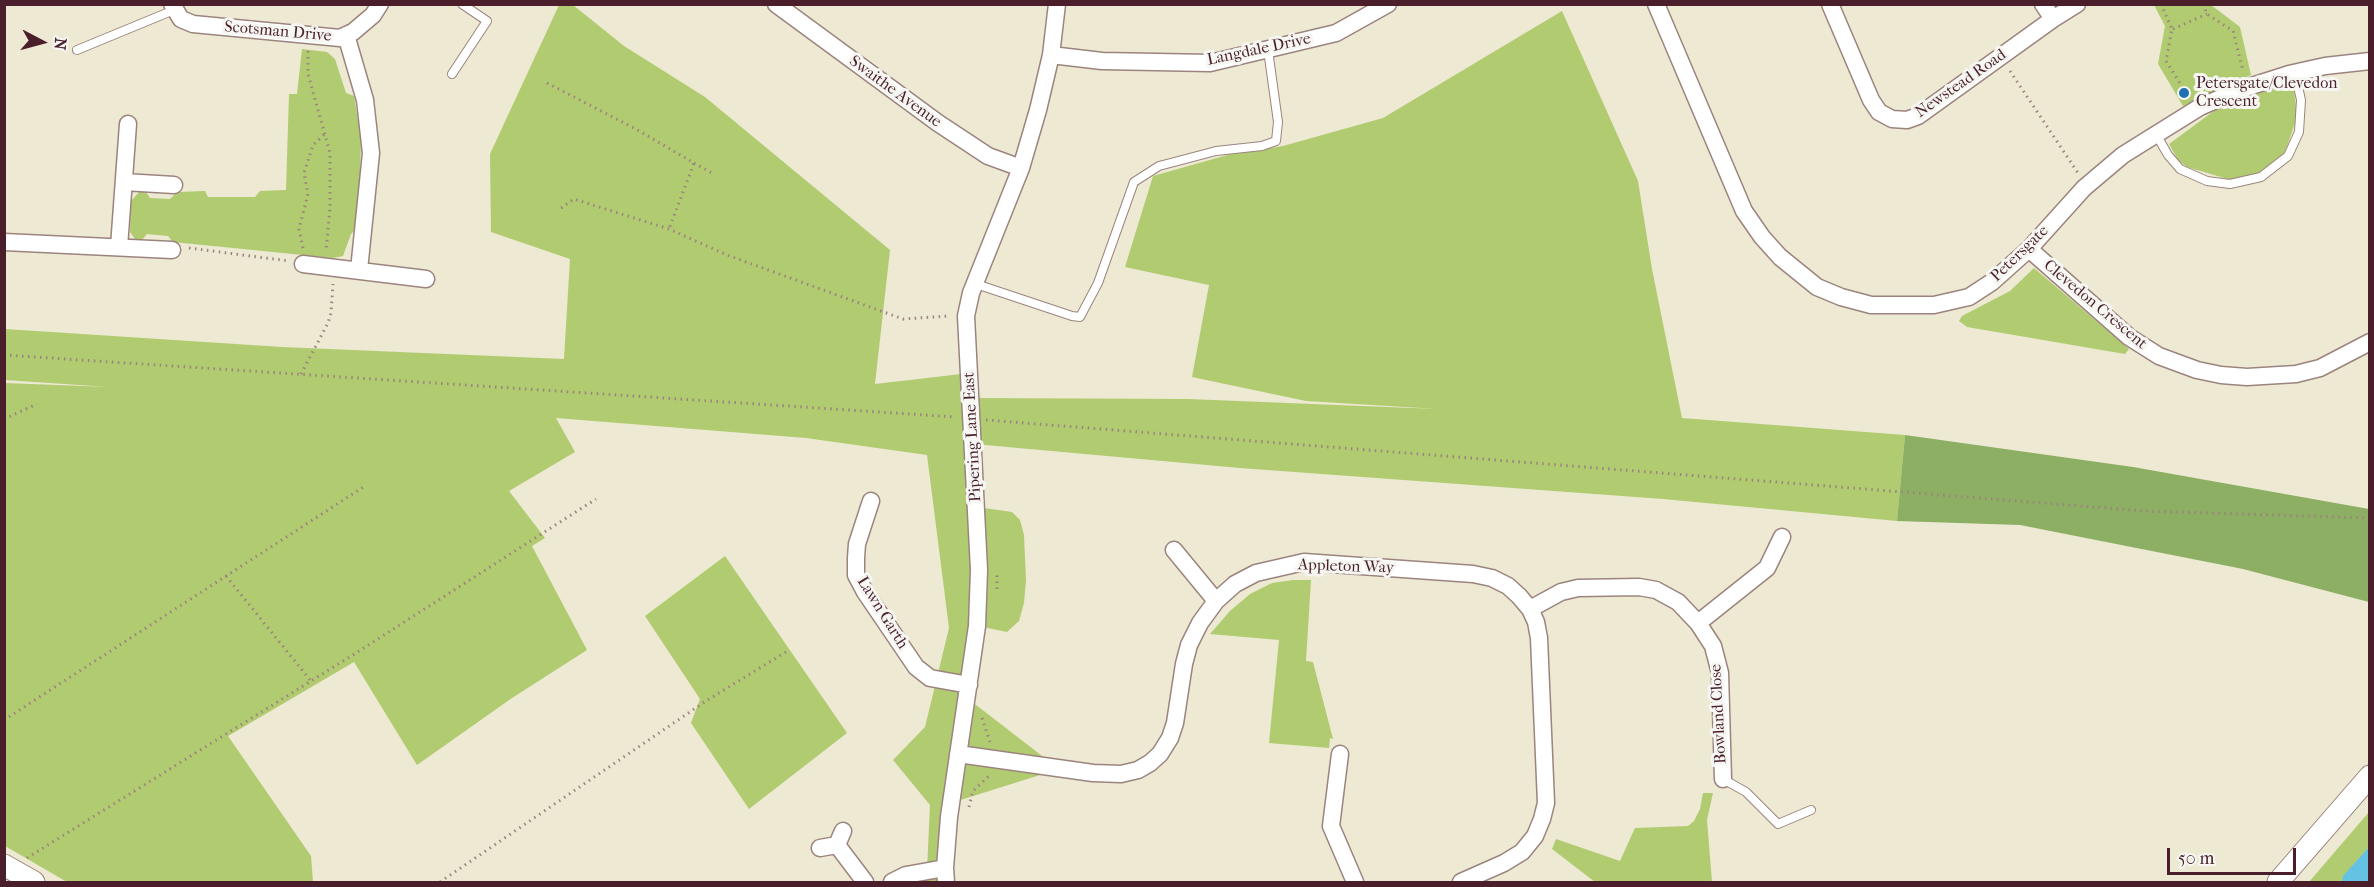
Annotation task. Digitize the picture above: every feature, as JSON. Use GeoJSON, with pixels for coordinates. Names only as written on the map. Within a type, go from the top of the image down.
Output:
{"type":"FeatureCollection","features":[{"type":"Feature","properties":{"kind":"street","name":"Scotsman Drive"},"geometry":{"type":"LineString","coordinates":[[173,7],[181,19],[193,24],[340,38],[353,32],[373,15],[380,4]]}},
{"type":"Feature","properties":{"kind":"street","name":"Swaithe Avenue"},"geometry":{"type":"LineString","coordinates":[[776,4],[929,116],[988,156],[1021,168]]}},
{"type":"Feature","properties":{"kind":"street","name":"Pipering Lane East"},"geometry":{"type":"LineString","coordinates":[[946,875],[949,817],[977,626],[979,570],[966,316],[1021,168],[1038,110],[1051,55],[1057,4]]}},
{"type":"Feature","properties":{"kind":"street","name":"Langdale Drive"},"geometry":{"type":"LineString","coordinates":[[1051,55],[1102,61],[1210,63],[1336,33],[1389,4]]}},
{"type":"Feature","properties":{"kind":"street","name":"Petersgate"},"geometry":{"type":"LineString","coordinates":[[1656,4],[1744,211],[1762,237],[1780,257],[1816,287],[1871,305],[1934,305],[1969,297],[1992,282],[2029,249],[2088,185],[2123,155],[2155,134],[2196,110],[2248,87],[2325,66],[2370,61]]}},
{"type":"Feature","properties":{"kind":"street","name":"Newstead Road"},"geometry":{"type":"LineString","coordinates":[[1830,4],[1871,100],[1880,112],[1892,119],[1907,120],[1918,116],[2077,4]]}},
{"type":"Feature","properties":{"kind":"street"},"geometry":{"type":"LineString","coordinates":[[2043,4],[2053,19]]}},
{"type":"Feature","properties":{"kind":"street"},"geometry":{"type":"LineString","coordinates":[[346,35],[365,100],[371,153],[359,270]]}},
{"type":"Feature","properties":{"kind":"street"},"geometry":{"type":"LineString","coordinates":[[119,247],[128,124]]}},
{"type":"Feature","properties":{"kind":"street"},"geometry":{"type":"LineString","coordinates":[[124,182],[174,185]]}},
{"type":"Feature","properties":{"kind":"street"},"geometry":{"type":"LineString","coordinates":[[4,242],[172,250]]}},
{"type":"Feature","properties":{"kind":"street","name":"Clevedon Crescent"},"geometry":{"type":"LineString","coordinates":[[2029,249],[2141,345],[2159,356],[2197,370],[2247,377],[2296,374],[2330,363],[2370,342]]}},
{"type":"Feature","properties":{"kind":"street"},"geometry":{"type":"LineString","coordinates":[[303,264],[426,279]]}},
{"type":"Feature","properties":{"kind":"street","name":"Lawn Garth"},"geometry":{"type":"LineString","coordinates":[[871,501],[857,544],[856,558],[856,575],[865,592],[916,667],[930,678],[969,685]]}},
{"type":"Feature","properties":{"kind":"street"},"geometry":{"type":"LineString","coordinates":[[1698,623],[1767,567],[1782,537]]}},
{"type":"Feature","properties":{"kind":"street"},"geometry":{"type":"LineString","coordinates":[[1174,550],[1216,601]]}},
{"type":"Feature","properties":{"kind":"street","name":"Appleton Way"},"geometry":{"type":"LineString","coordinates":[[958,754],[1093,773],[1120,774],[1138,770],[1150,763],[1160,754],[1170,738],[1175,723],[1184,664],[1189,645],[1200,623],[1216,601],[1235,584],[1256,573],[1304,562],[1473,574],[1492,578],[1508,586],[1530,609],[1536,622],[1539,638],[1545,803],[1542,819],[1534,836],[1522,852],[1504,863],[1461,882]]}},
{"type":"Feature","properties":{"kind":"street","name":"Bowland Close"},"geometry":{"type":"LineString","coordinates":[[1530,609],[1561,592],[1578,588],[1638,587],[1656,590],[1678,602],[1698,623],[1713,646],[1720,673],[1722,780]]}},
{"type":"Feature","properties":{"kind":"street"},"geometry":{"type":"LineString","coordinates":[[1340,754],[1331,826],[1355,882]]}},
{"type":"Feature","properties":{"kind":"street"},"geometry":{"type":"LineString","coordinates":[[2278,882],[2370,776]]}},
{"type":"Feature","properties":{"kind":"street"},"geometry":{"type":"LineString","coordinates":[[820,848],[840,838],[865,882]]}},
{"type":"Feature","properties":{"kind":"street"},"geometry":{"type":"LineString","coordinates":[[7,867],[34,882]]}},
{"type":"Feature","properties":{"kind":"street"},"geometry":{"type":"LineString","coordinates":[[892,882],[906,875],[946,875]]}},
{"type":"Feature","properties":{"kind":"lane"},"geometry":{"type":"LineString","coordinates":[[452,74],[487,21],[462,4]]}},
{"type":"Feature","properties":{"kind":"lane"},"geometry":{"type":"LineString","coordinates":[[77,50],[173,7]]}},
{"type":"Feature","properties":{"kind":"lane"},"geometry":{"type":"LineString","coordinates":[[976,284],[1080,317],[1098,283],[1134,182],[1159,166],[1216,151],[1262,146],[1276,141],[1278,122],[1268,50]]}},
{"type":"Feature","properties":{"kind":"lane"},"geometry":{"type":"LineString","coordinates":[[2155,134],[2180,169],[2207,181],[2230,184],[2261,177],[2288,156],[2299,132],[2301,100],[2295,73]]}},
{"type":"Feature","properties":{"kind":"lane"},"geometry":{"type":"LineString","coordinates":[[1722,780],[1746,792],[1778,824],[1811,810]]}},
{"type":"Feature","properties":{"kind":"path"},"geometry":{"type":"LineString","coordinates":[[2161,4],[2172,29],[2166,61],[2196,110]]}},
{"type":"Feature","properties":{"kind":"path"},"geometry":{"type":"LineString","coordinates":[[2203,4],[2207,14],[2233,31],[2248,87]]}},
{"type":"Feature","properties":{"kind":"path"},"geometry":{"type":"LineString","coordinates":[[2172,29],[2207,14]]}},
{"type":"Feature","properties":{"kind":"path"},"geometry":{"type":"LineString","coordinates":[[301,374],[324,333],[332,313],[333,281],[325,275],[324,267],[330,208],[330,153],[308,74],[309,35]]}},
{"type":"Feature","properties":{"kind":"path"},"geometry":{"type":"LineString","coordinates":[[2001,57],[2079,175],[2088,185]]}},
{"type":"Feature","properties":{"kind":"path"},"geometry":{"type":"LineString","coordinates":[[548,83],[712,172]]}},
{"type":"Feature","properties":{"kind":"path"},"geometry":{"type":"LineString","coordinates":[[172,250],[180,248],[261,256],[303,264],[304,250],[300,241],[299,229],[308,194],[304,173],[313,145],[326,133]]}},
{"type":"Feature","properties":{"kind":"path"},"geometry":{"type":"LineString","coordinates":[[669,229],[694,163]]}},
{"type":"Feature","properties":{"kind":"path"},"geometry":{"type":"LineString","coordinates":[[561,208],[574,199],[669,229],[727,255],[903,319],[966,316]]}},
{"type":"Feature","properties":{"kind":"path"},"geometry":{"type":"LineString","coordinates":[[4,355],[973,418],[2145,511],[2370,518]]}},
{"type":"Feature","properties":{"kind":"path"},"geometry":{"type":"LineString","coordinates":[[4,419],[37,404]]}},
{"type":"Feature","properties":{"kind":"path"},"geometry":{"type":"LineString","coordinates":[[4,720],[365,486]]}},
{"type":"Feature","properties":{"kind":"path"},"geometry":{"type":"LineString","coordinates":[[7,867],[311,681],[596,499]]}},
{"type":"Feature","properties":{"kind":"path"},"geometry":{"type":"LineString","coordinates":[[226,576],[311,681]]}},
{"type":"Feature","properties":{"kind":"path"},"geometry":{"type":"LineString","coordinates":[[440,882],[706,701],[789,650]]}},
{"type":"Feature","properties":{"kind":"green space"},"geometry":{"type":"Polygon","coordinates":[[[559,5],[573,5],[624,46],[705,97],[890,250],[875,384],[970,373],[972,398],[1188,399],[1438,409],[1306,401],[1192,377],[1209,285],[1125,267],[1153,176],[1231,154],[1283,146],[1383,118],[1562,11],[1638,181],[1652,269],[1682,418],[1905,435],[1897,521],[1663,499],[1240,468],[974,444],[977,507],[1012,512],[1020,520],[1024,535],[1026,580],[1024,603],[1019,621],[1007,632],[978,626],[967,698],[1059,769],[951,803],[946,882],[892,882],[927,870],[930,805],[893,760],[925,727],[949,628],[927,455],[806,438],[556,418],[575,452],[509,491],[545,538],[532,546],[587,650],[512,698],[417,765],[354,662],[228,736],[311,856],[313,882],[67,882],[5,846],[5,383],[109,387],[5,380],[5,329],[282,347],[564,359],[570,259],[491,232],[490,154],[559,5]]]}},
{"type":"Feature","properties":{"kind":"green space"},"geometry":{"type":"Polygon","coordinates":[[[2154,5],[2211,5],[2240,27],[2251,75],[2183,106],[2158,64],[2165,26],[2154,5]]]}},
{"type":"Feature","properties":{"kind":"green space"},"geometry":{"type":"Polygon","coordinates":[[[302,49],[327,52],[335,59],[346,93],[354,96],[361,140],[359,207],[354,231],[343,256],[333,258],[173,242],[168,236],[147,234],[142,240],[135,239],[130,232],[131,201],[140,191],[146,192],[150,198],[170,199],[177,192],[205,191],[208,197],[255,197],[260,191],[286,190],[289,94],[297,94],[302,49]]]}},
{"type":"Feature","properties":{"kind":"green space"},"geometry":{"type":"Polygon","coordinates":[[[2293,82],[2297,116],[2285,152],[2270,165],[2250,178],[2231,180],[2187,167],[2178,160],[2169,144],[2222,105],[2293,82]]]}},
{"type":"Feature","properties":{"kind":"green space"},"geometry":{"type":"Polygon","coordinates":[[[2034,268],[2129,349],[2125,354],[1967,327],[1959,321],[1962,316],[2010,291],[2034,268]]]}},
{"type":"Feature","properties":{"kind":"green space"},"geometry":{"type":"Polygon","coordinates":[[[1905,435],[2133,467],[2369,509],[2369,602],[2243,569],[2020,525],[1897,521],[1905,435]]]}},
{"type":"Feature","properties":{"kind":"green space"},"geometry":{"type":"Polygon","coordinates":[[[725,556],[847,733],[749,809],[691,723],[700,699],[645,616],[725,556]]]}},
{"type":"Feature","properties":{"kind":"green space"},"geometry":{"type":"Polygon","coordinates":[[[1311,580],[1306,661],[1313,662],[1333,739],[1330,738],[1329,748],[1269,743],[1279,640],[1210,634],[1230,611],[1250,594],[1272,583],[1311,580]]]}},
{"type":"Feature","properties":{"kind":"green space"},"geometry":{"type":"Polygon","coordinates":[[[1703,793],[1713,793],[1707,820],[1712,882],[1595,882],[1552,849],[1556,839],[1620,861],[1635,828],[1688,826],[1694,821],[1700,809],[1703,793]]]}},
{"type":"Feature","properties":{"kind":"green space"},"geometry":{"type":"Polygon","coordinates":[[[2369,812],[2369,847],[2344,876],[2342,882],[2309,882],[2369,812]]]}},
{"type":"Feature","properties":{"kind":"water"},"geometry":{"type":"Polygon","coordinates":[[[2369,847],[2369,882],[2342,882],[2343,876],[2369,847]]]}},
{"type":"Feature","properties":{"kind":"place","name":"Petersgate/Clevedon Crescent"},"geometry":{"type":"Point","coordinates":[2184,93]}}]}
